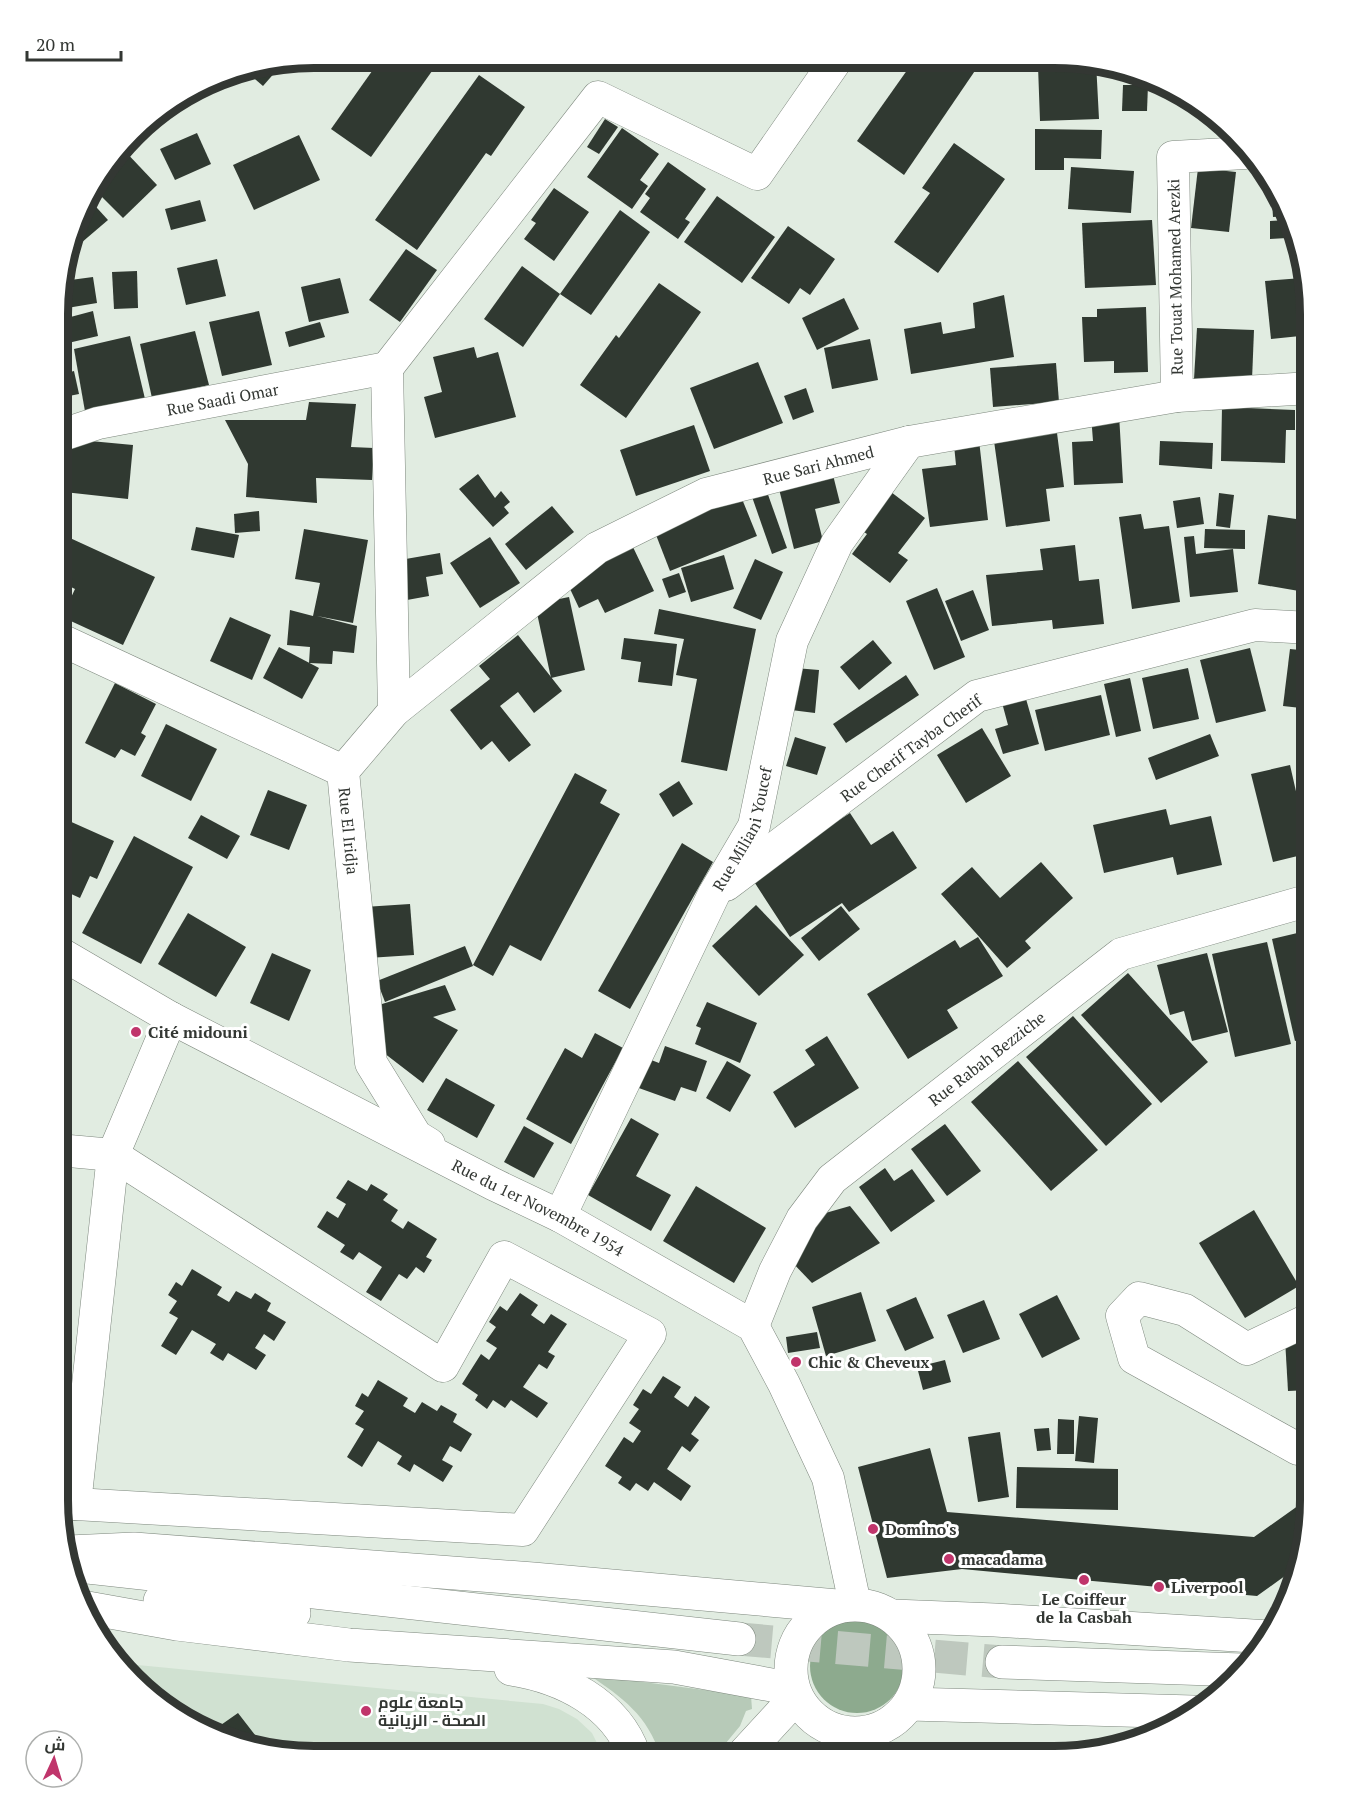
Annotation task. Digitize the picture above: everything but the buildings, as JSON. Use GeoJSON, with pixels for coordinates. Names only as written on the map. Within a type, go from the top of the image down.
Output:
{"type":"FeatureCollection","features":[{"type":"Feature","properties":{"kind":"main road"},"geometry":{"type":"LineString","coordinates":[[73,1552],[134,1550],[874,1607],[893,1616],[1258,1636]]}},
{"type":"Feature","properties":{"kind":"main road"},"geometry":{"type":"LineString","coordinates":[[77,1566],[738,1647],[88,1598]]}},
{"type":"Feature","properties":{"kind":"main road"},"geometry":{"type":"LineString","coordinates":[[751,1746],[788,1706],[793,1689],[791,1656],[797,1640],[807,1625],[821,1614],[846,1605]]}},
{"type":"Feature","properties":{"kind":"main road"},"geometry":{"type":"LineString","coordinates":[[94,1609],[177,1624],[349,1645],[522,1671],[552,1679],[576,1689],[597,1704],[619,1725],[630,1746]]}},
{"type":"Feature","properties":{"kind":"main road"},"geometry":{"type":"LineString","coordinates":[[793,1689],[803,1707],[818,1722],[836,1731],[857,1733],[887,1725],[909,1704],[918,1686],[920,1666],[911,1638],[893,1616]]}},
{"type":"Feature","properties":{"kind":"main road"},"geometry":{"type":"LineString","coordinates":[[349,1645],[662,1665],[793,1689]]}},
{"type":"Feature","properties":{"kind":"main road"},"geometry":{"type":"LineString","coordinates":[[1208,1691],[1000,1670],[1230,1670]]}},
{"type":"Feature","properties":{"kind":"main road"},"geometry":{"type":"LineString","coordinates":[[909,1704],[1173,1714]]}},
{"type":"Feature","properties":{"kind":"main road"},"geometry":{"type":"LineString","coordinates":[[839,1746],[857,1733]]}},
{"type":"Feature","properties":{"kind":"street"},"geometry":{"type":"LineString","coordinates":[[394,711],[387,368],[598,97],[757,174],[830,68]]}},
{"type":"Feature","properties":{"kind":"street","name":"Rue Touat Mohamed Arezki"},"geometry":{"type":"LineString","coordinates":[[1177,396],[1173,157],[1240,153]]}},
{"type":"Feature","properties":{"kind":"street","name":"Rue Saadi Omar"},"geometry":{"type":"LineString","coordinates":[[68,433],[98,423],[387,368]]}},
{"type":"Feature","properties":{"kind":"street","name":"Rue Sari Ahmed"},"geometry":{"type":"LineString","coordinates":[[394,711],[597,548],[706,494],[909,442],[1177,396],[1300,389]]}},
{"type":"Feature","properties":{"kind":"street","name":"Rue Miliani Youcef"},"geometry":{"type":"LineString","coordinates":[[560,1216],[714,894],[754,826],[792,641],[837,543],[909,442]]}},
{"type":"Feature","properties":{"kind":"street","name":"Rue Cherif Tayba Cherif"},"geometry":{"type":"LineString","coordinates":[[714,894],[977,696],[1255,625],[1300,627]]}},
{"type":"Feature","properties":{"kind":"street"},"geometry":{"type":"LineString","coordinates":[[68,643],[343,771]]}},
{"type":"Feature","properties":{"kind":"street","name":"Rue El Iridja"},"geometry":{"type":"LineString","coordinates":[[394,711],[343,771],[371,1063],[416,1136],[493,1184]]}},
{"type":"Feature","properties":{"kind":"street","name":"Rue Rabah Bezziche"},"geometry":{"type":"LineString","coordinates":[[753,1326],[775,1271],[802,1219],[832,1179],[1121,954],[1300,903]]}},
{"type":"Feature","properties":{"kind":"street","name":"Rue du 1er Novembre 1954"},"geometry":{"type":"LineString","coordinates":[[68,958],[171,1018],[493,1184],[560,1216],[753,1326]]}},
{"type":"Feature","properties":{"kind":"street"},"geometry":{"type":"LineString","coordinates":[[68,1488],[113,1155],[171,1018]]}},
{"type":"Feature","properties":{"kind":"street"},"geometry":{"type":"LineString","coordinates":[[68,1151],[113,1155],[443,1366],[504,1257],[650,1334],[523,1530],[68,1503]]}},
{"type":"Feature","properties":{"kind":"street"},"geometry":{"type":"LineString","coordinates":[[1298,1449],[1134,1358],[1122,1316],[1139,1299],[1185,1310],[1246,1349],[1300,1324]]}},
{"type":"Feature","properties":{"kind":"street"},"geometry":{"type":"LineString","coordinates":[[753,1326],[828,1478],[846,1605]]}},
{"type":"Feature","properties":{"kind":"shaded area"},"geometry":{"type":"Polygon","coordinates":[[[857,1619],[875,1623],[890,1633],[900,1648],[904,1666],[900,1684],[890,1699],[875,1709],[857,1713],[839,1709],[824,1699],[814,1684],[810,1666],[814,1648],[824,1633],[839,1623],[857,1619]]]}},
{"type":"Feature","properties":{"kind":"shaded area","name":"جامعة علوم الصحة - الزيانية"},"geometry":{"type":"Polygon","coordinates":[[[131,1664],[543,1704],[559,1709],[577,1719],[592,1733],[598,1746],[314,1746],[266,1741],[205,1720],[164,1695],[131,1664]]]}},
{"type":"Feature","properties":{"kind":"shaded area"},"geometry":{"type":"Polygon","coordinates":[[[589,1675],[751,1696],[752,1709],[746,1711],[740,1726],[723,1746],[657,1746],[641,1718],[612,1691],[589,1675]]]}},
{"type":"Feature","properties":{"kind":"tunnel"},"geometry":{"type":"LineString","coordinates":[[739,1639],[1002,1662]]}},
{"type":"Feature","properties":{"kind":"place","name":"Cité midouni"},"geometry":{"type":"Point","coordinates":[136,1032]}},
{"type":"Feature","properties":{"kind":"place","name":"Chic & Cheveux"},"geometry":{"type":"Point","coordinates":[796,1362]}},
{"type":"Feature","properties":{"kind":"place","name":"Domino's"},"geometry":{"type":"Point","coordinates":[873,1529]}},
{"type":"Feature","properties":{"kind":"place","name":"macadama"},"geometry":{"type":"Point","coordinates":[949,1559]}},
{"type":"Feature","properties":{"kind":"place","name":"Le Coiffeur de la Casbah"},"geometry":{"type":"Point","coordinates":[1084,1580]}},
{"type":"Feature","properties":{"kind":"place","name":"Liverpool"},"geometry":{"type":"Point","coordinates":[1159,1587]}},
{"type":"Feature","properties":{"kind":"place","name":"جامعة علوم الصحة - الزيانية"},"geometry":{"type":"Point","coordinates":[366,1711]}}]}
